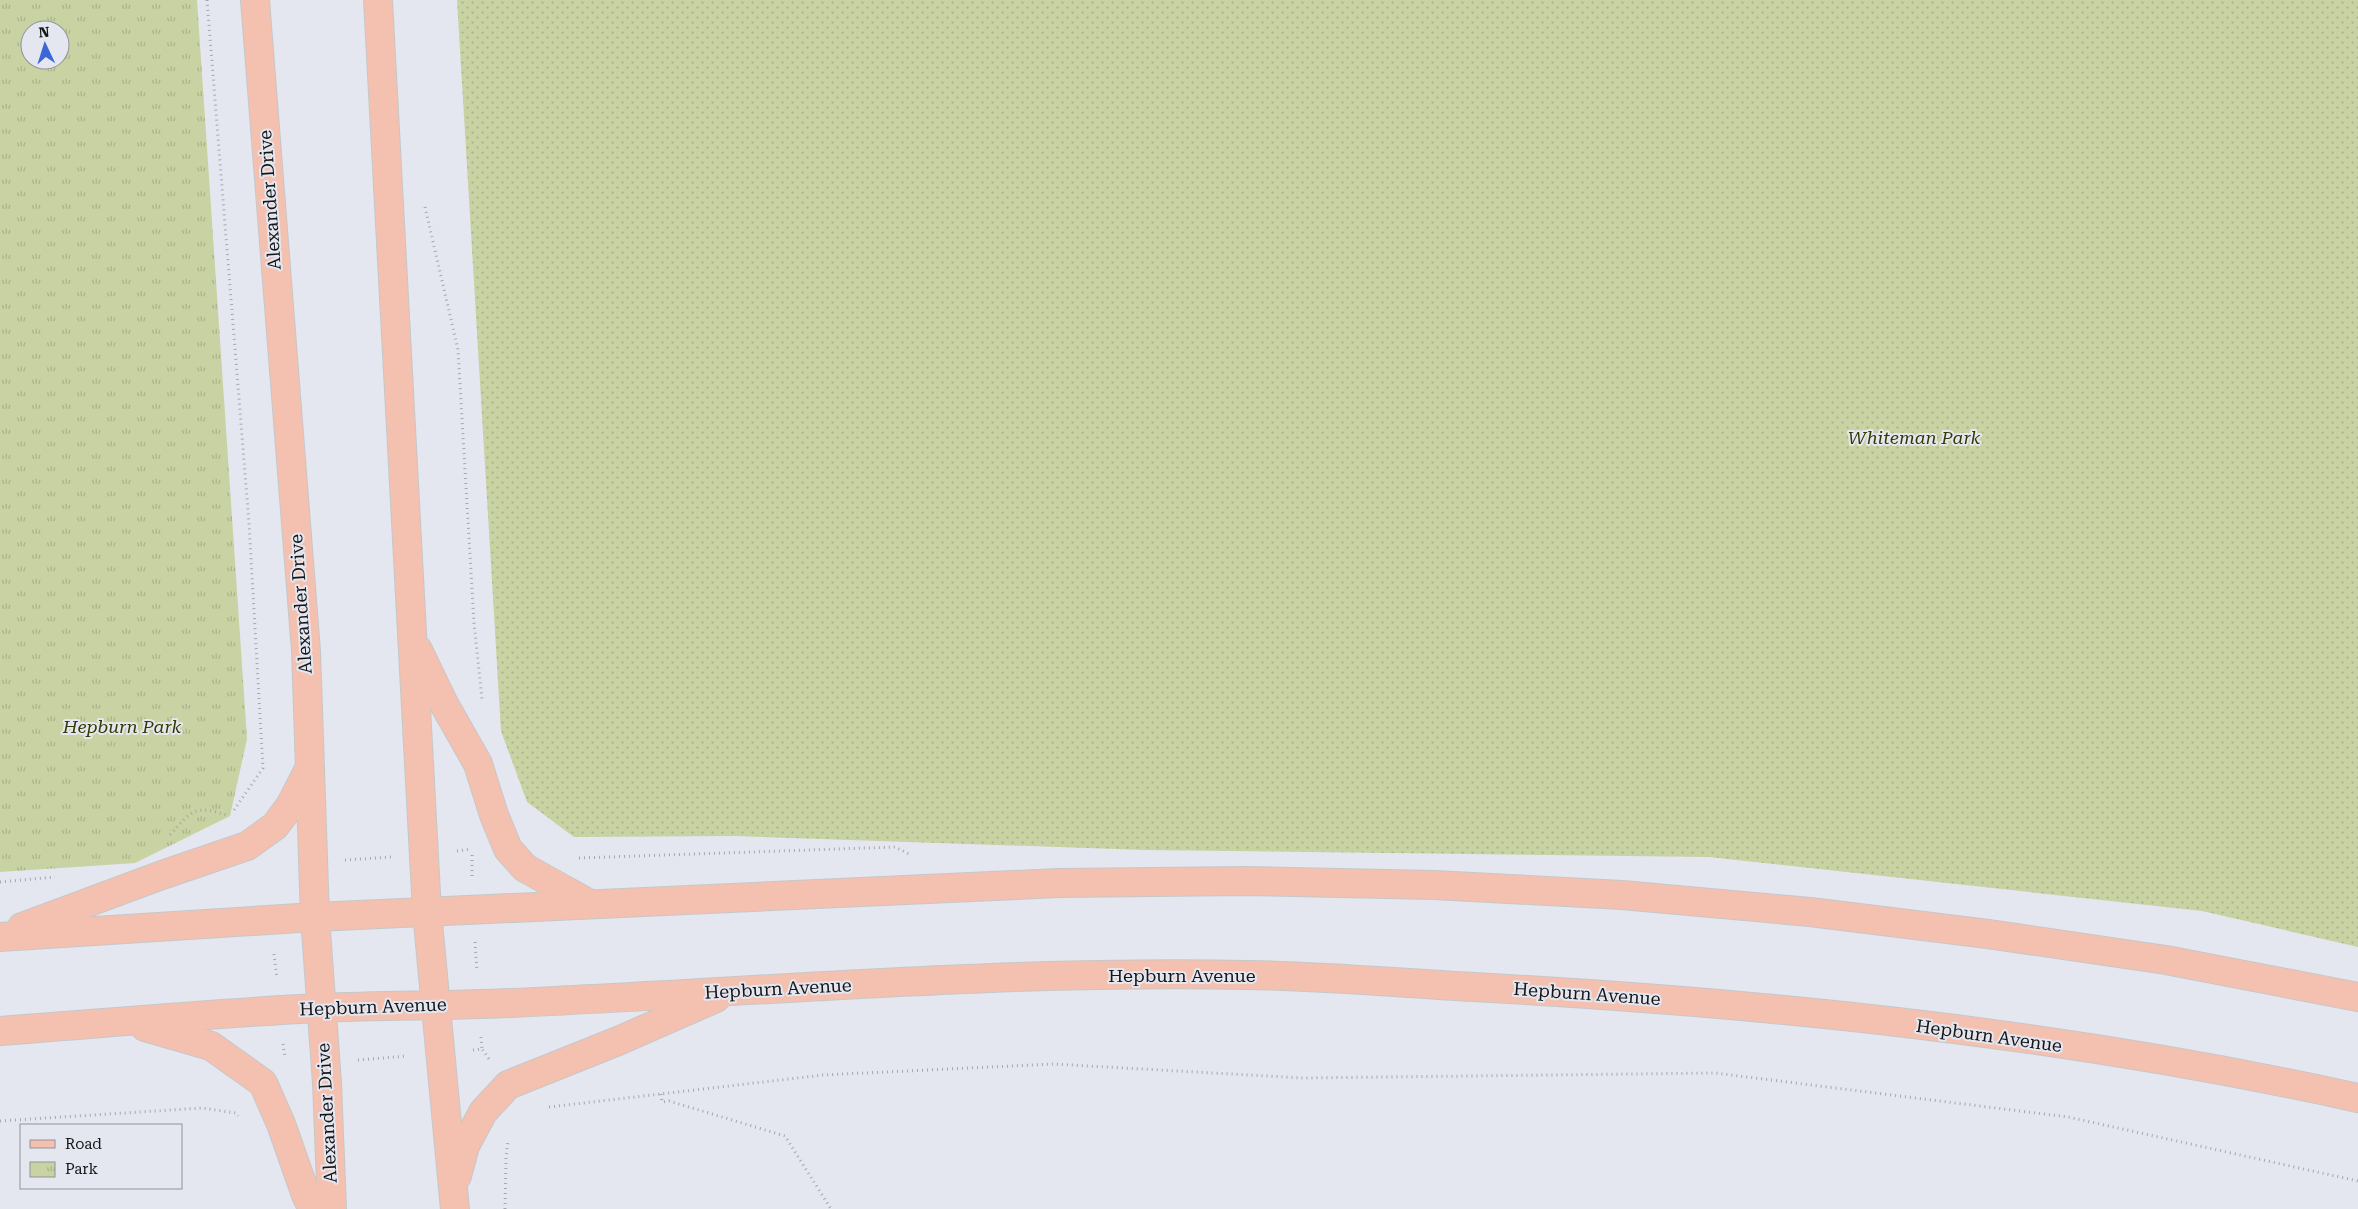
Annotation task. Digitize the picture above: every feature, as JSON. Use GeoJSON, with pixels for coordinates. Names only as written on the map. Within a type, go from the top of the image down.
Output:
{"type":"FeatureCollection","features":[{"type":"Feature","properties":{"kind":"main road","name":"Alexander Drive"},"geometry":{"type":"LineString","coordinates":[[255,0],[306,651],[315,917],[322,1008],[332,1209]]}},
{"type":"Feature","properties":{"kind":"main road"},"geometry":{"type":"LineString","coordinates":[[378,0],[427,912],[454,1200]]}},
{"type":"Feature","properties":{"kind":"main road"},"geometry":{"type":"LineString","coordinates":[[412,640],[444,704],[478,764],[494,815],[508,848],[525,868],[592,904]]}},
{"type":"Feature","properties":{"kind":"main road"},"geometry":{"type":"LineString","coordinates":[[0,936],[162,875],[246,846],[275,826],[290,806],[311,765]]}},
{"type":"Feature","properties":{"kind":"main road"},"geometry":{"type":"LineString","coordinates":[[0,936],[315,917],[1059,883],[1246,881],[1454,886],[1622,895],[1810,912],[1988,934],[2166,960],[2358,996]]}},
{"type":"Feature","properties":{"kind":"main road","name":"Hepburn Avenue"},"geometry":{"type":"LineString","coordinates":[[0,1031],[322,1008],[509,1003],[734,990],[1067,976],[1249,975],[1615,994],[1799,1011],[1974,1032],[2149,1059],[2358,1098]]}},
{"type":"Feature","properties":{"kind":"main road"},"geometry":{"type":"LineString","coordinates":[[454,1200],[465,1146],[484,1112],[508,1085],[618,1041],[734,990]]}},
{"type":"Feature","properties":{"kind":"main road"},"geometry":{"type":"LineString","coordinates":[[126,1022],[211,1046],[263,1083],[281,1124],[306,1195],[313,1209]]}},
{"type":"Feature","properties":{"kind":"path"},"geometry":{"type":"LineString","coordinates":[[206,0],[249,523],[263,768],[230,816]]}},
{"type":"Feature","properties":{"kind":"path"},"geometry":{"type":"LineString","coordinates":[[423,198],[458,350],[474,623],[483,708]]}},
{"type":"Feature","properties":{"kind":"path"},"geometry":{"type":"LineString","coordinates":[[472,849],[494,815]]}},
{"type":"Feature","properties":{"kind":"path"},"geometry":{"type":"LineString","coordinates":[[576,858],[895,847],[912,856]]}},
{"type":"Feature","properties":{"kind":"path"},"geometry":{"type":"LineString","coordinates":[[236,1113],[263,1083],[285,1065],[281,1010],[270,920]]}},
{"type":"Feature","properties":{"kind":"path"},"geometry":{"type":"LineString","coordinates":[[325,1062],[482,1049],[526,1110],[823,1075],[1053,1064],[1302,1078],[1715,1073],[2068,1117],[2358,1181]]}},
{"type":"Feature","properties":{"kind":"path"},"geometry":{"type":"LineString","coordinates":[[661,1094],[662,1102],[669,1101],[785,1136],[830,1209]]}},
{"type":"Feature","properties":{"kind":"path"},"geometry":{"type":"LineString","coordinates":[[0,1121],[202,1108],[236,1113],[241,1120]]}},
{"type":"Feature","properties":{"kind":"path"},"geometry":{"type":"LineString","coordinates":[[505,1209],[506,1158],[509,1132]]}},
{"type":"Feature","properties":{"kind":"green space","name":"Hepburn Park"},"geometry":{"type":"Polygon","coordinates":[[[0,0],[197,0],[247,739],[230,816],[135,863],[0,872],[0,0]]]}},
{"type":"Feature","properties":{"kind":"green space","name":"Whiteman Park"},"geometry":{"type":"Polygon","coordinates":[[[457,0],[2358,0],[2358,947],[2202,911],[1709,857],[1145,850],[734,836],[574,837],[527,802],[501,731],[457,0]]]}}]}
